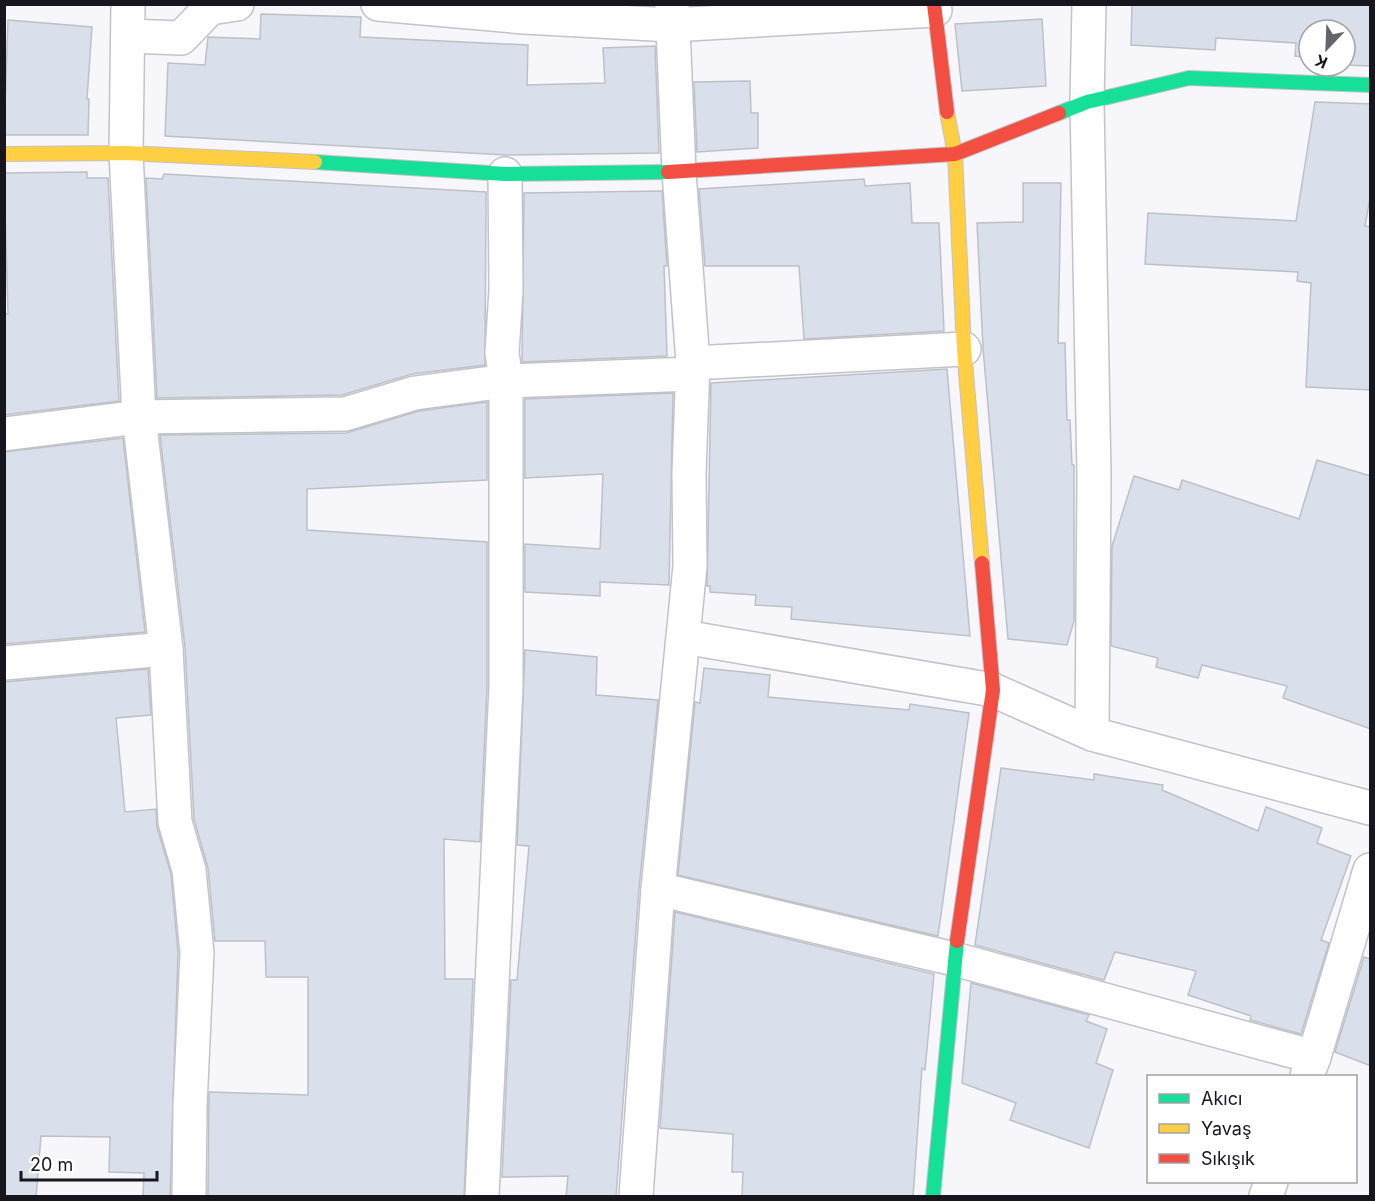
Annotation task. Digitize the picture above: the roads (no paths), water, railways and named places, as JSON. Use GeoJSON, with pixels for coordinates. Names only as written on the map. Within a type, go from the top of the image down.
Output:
{"type":"FeatureCollection","features":[{"type":"Feature","properties":{"kind":"street"},"geometry":{"type":"LineString","coordinates":[[378,4],[524,17],[935,7],[944,97],[955,153],[964,349],[993,690],[954,958],[933,1197]]}},
{"type":"Feature","properties":{"kind":"street"},"geometry":{"type":"LineString","coordinates":[[1089,4],[1087,102],[1094,475],[1092,734]]}},
{"type":"Feature","properties":{"kind":"street"},"geometry":{"type":"LineString","coordinates":[[189,1197],[190,1106],[197,953],[189,870],[175,822],[166,649],[139,417],[126,153],[128,20],[181,38],[219,6]]}},
{"type":"Feature","properties":{"kind":"street"},"geometry":{"type":"LineString","coordinates":[[636,1197],[658,889],[690,566],[693,368],[671,15]]}},
{"type":"Feature","properties":{"kind":"street"},"geometry":{"type":"LineString","coordinates":[[4,154],[126,153],[505,174],[679,171],[955,153],[1087,102],[1189,78],[1371,85]]}},
{"type":"Feature","properties":{"kind":"street"},"geometry":{"type":"LineString","coordinates":[[482,1197],[506,687],[506,381],[502,354],[506,290],[505,174]]}},
{"type":"Feature","properties":{"kind":"street"},"geometry":{"type":"LineString","coordinates":[[4,434],[139,417],[345,414],[415,393],[506,381],[964,349]]}},
{"type":"Feature","properties":{"kind":"street"},"geometry":{"type":"LineString","coordinates":[[684,637],[993,690],[1092,734],[1371,808]]}},
{"type":"Feature","properties":{"kind":"street"},"geometry":{"type":"LineString","coordinates":[[4,663],[166,649]]}},
{"type":"Feature","properties":{"kind":"street"},"geometry":{"type":"LineString","coordinates":[[658,889],[954,958],[1310,1067],[1371,870]]}}]}
